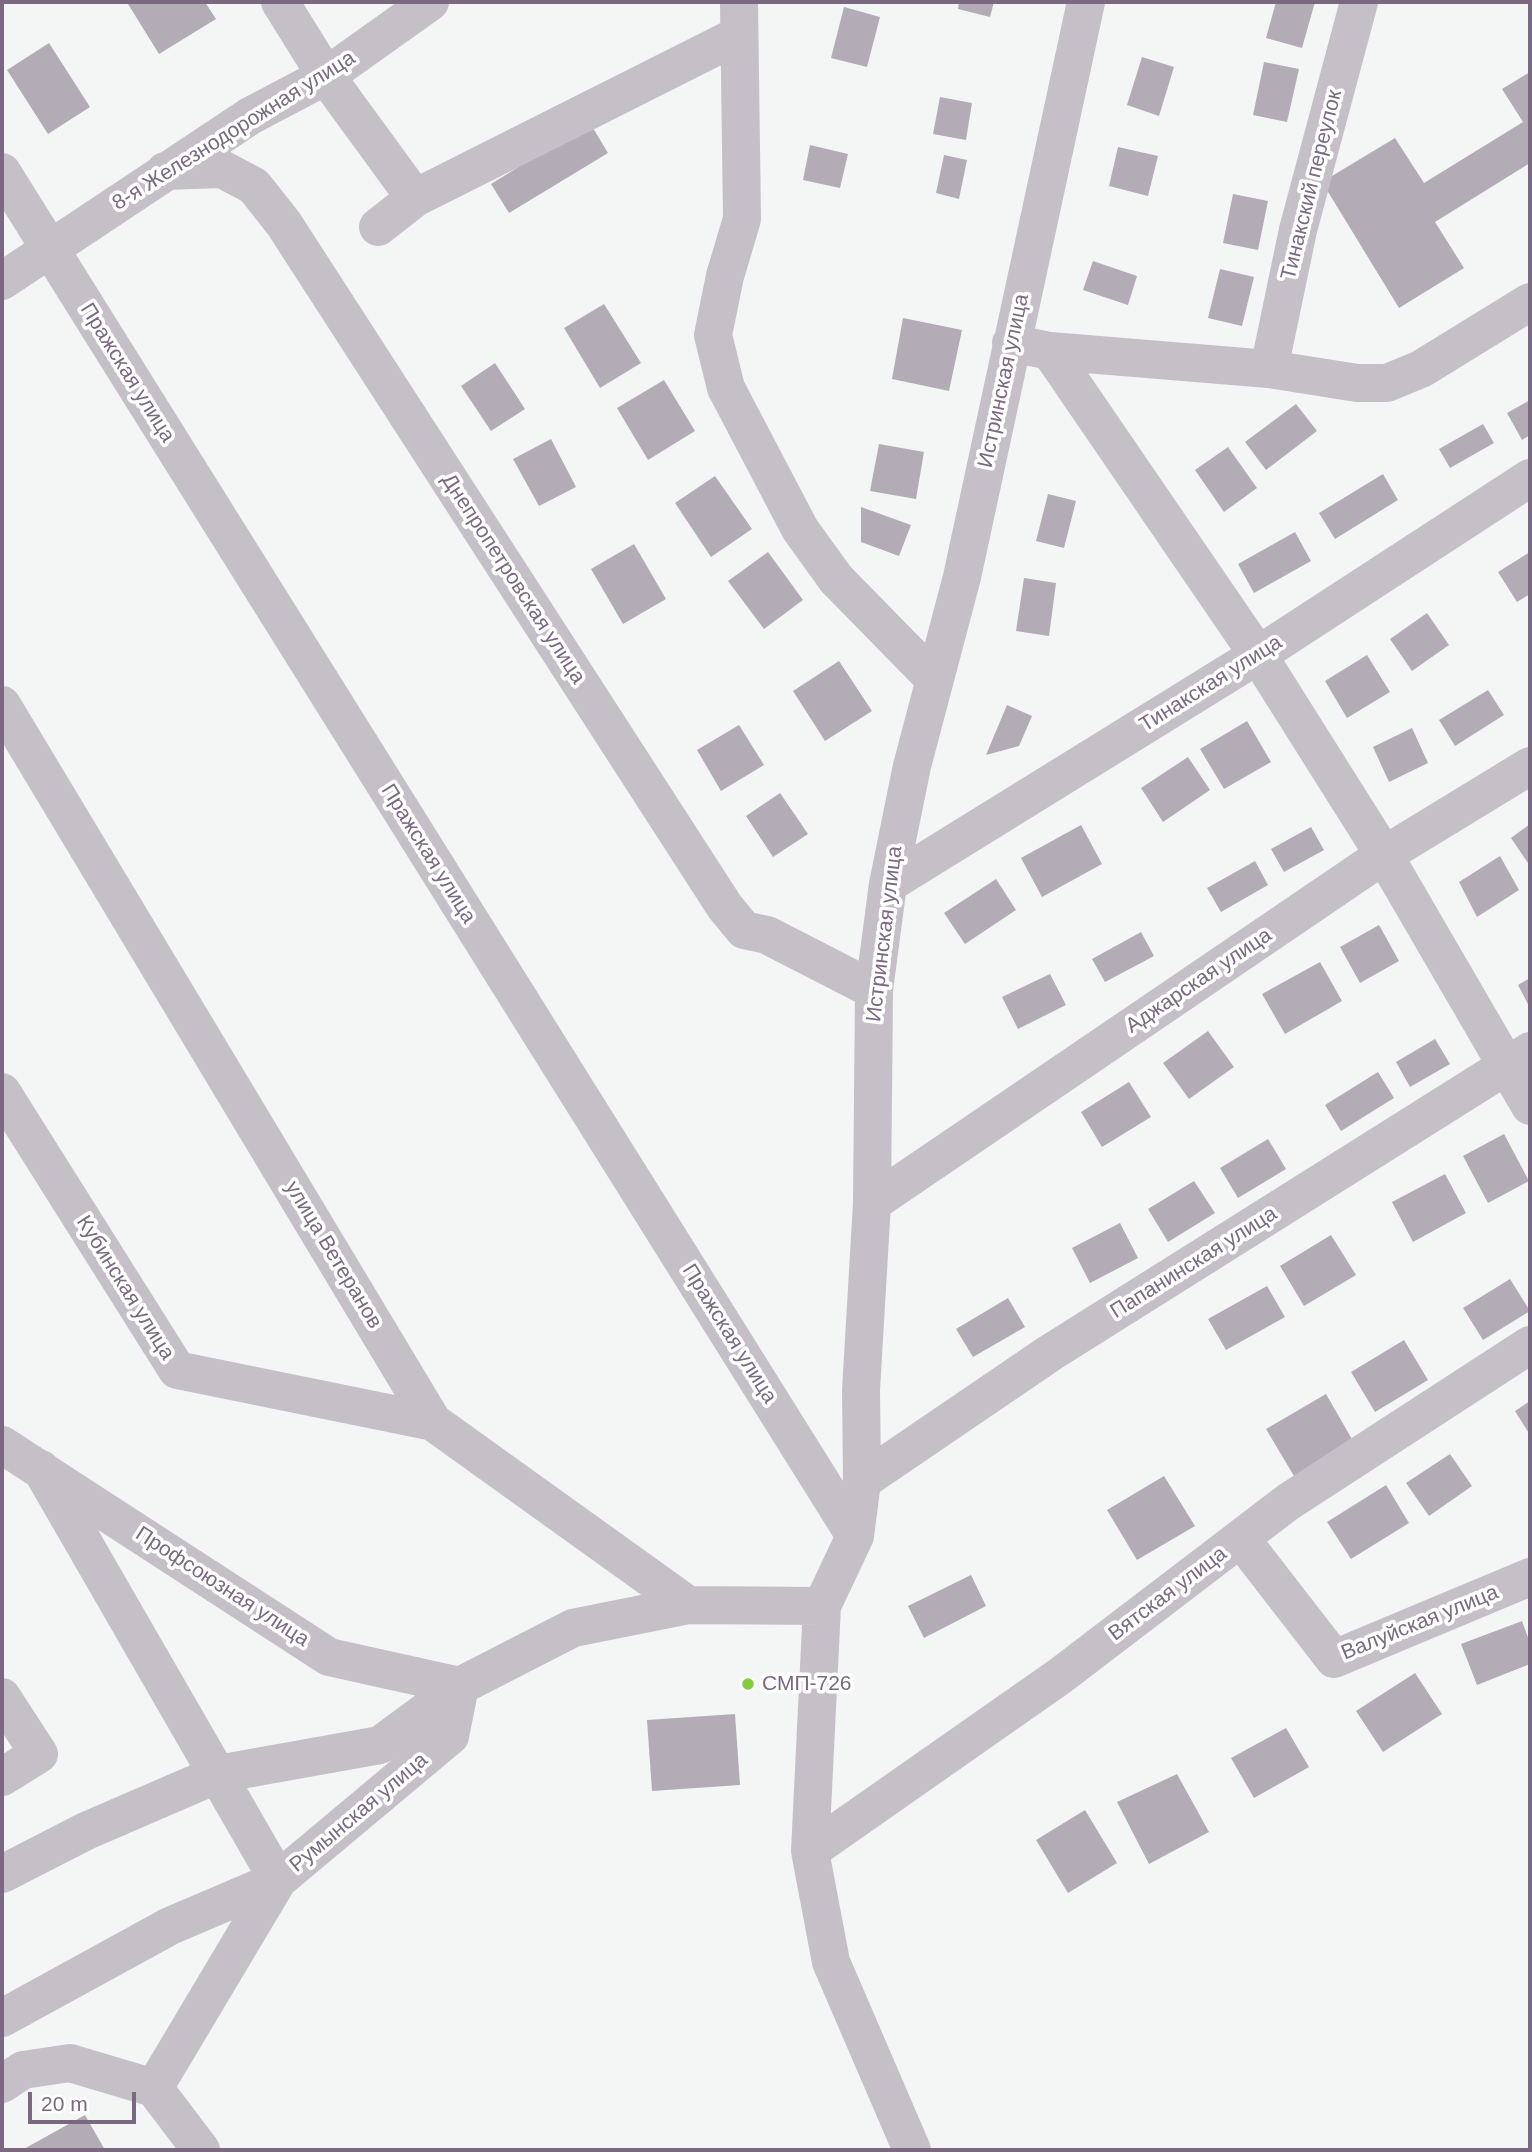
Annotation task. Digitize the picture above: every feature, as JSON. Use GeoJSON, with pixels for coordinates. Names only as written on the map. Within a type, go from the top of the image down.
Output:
{"type":"FeatureCollection","features":[{"type":"Feature","properties":{"kind":"street"},"geometry":{"type":"LineString","coordinates":[[280,2],[326,76],[415,198]]}},
{"type":"Feature","properties":{"kind":"street","name":"8-я Железнодорожная улица"},"geometry":{"type":"LineString","coordinates":[[2,281],[51,251],[165,170],[250,116],[326,76],[430,2]]}},
{"type":"Feature","properties":{"kind":"street","name":"Истринская улица"},"geometry":{"type":"LineString","coordinates":[[912,2150],[831,1962],[810,1852],[822,1606],[855,1535],[862,1481],[861,1390],[872,1203],[874,990],[888,884],[912,766],[962,577],[1086,2]]}},
{"type":"Feature","properties":{"kind":"street","name":"Тинакский переулок"},"geometry":{"type":"LineString","coordinates":[[1269,369],[1298,230],[1359,2]]}},
{"type":"Feature","properties":{"kind":"street"},"geometry":{"type":"LineString","coordinates":[[378,227],[415,198],[739,18],[742,219],[725,276],[713,335],[726,387],[800,529],[836,579],[934,679]]}},
{"type":"Feature","properties":{"kind":"street","name":"Днепропетровская улица"},"geometry":{"type":"LineString","coordinates":[[165,170],[222,169],[254,186],[284,224],[725,907],[744,930],[767,935],[874,990]]}},
{"type":"Feature","properties":{"kind":"street","name":"Пражская улица"},"geometry":{"type":"LineString","coordinates":[[2,172],[855,1535]]}},
{"type":"Feature","properties":{"kind":"street"},"geometry":{"type":"LineString","coordinates":[[1011,343],[1050,351],[1269,369],[1357,383],[1387,383],[1421,369],[1530,302]]}},
{"type":"Feature","properties":{"kind":"street"},"geometry":{"type":"LineString","coordinates":[[1050,351],[1258,655],[1384,855],[1518,1059],[1530,1107]]}},
{"type":"Feature","properties":{"kind":"street","name":"Тинакская улица"},"geometry":{"type":"LineString","coordinates":[[888,884],[1258,655],[1530,478]]}},
{"type":"Feature","properties":{"kind":"street","name":"улица Ветеранов"},"geometry":{"type":"LineString","coordinates":[[2,705],[433,1422],[688,1605]]}},
{"type":"Feature","properties":{"kind":"street","name":"Аджарская улица"},"geometry":{"type":"LineString","coordinates":[[872,1203],[1384,855],[1530,766]]}},
{"type":"Feature","properties":{"kind":"street","name":"Папанинская улица"},"geometry":{"type":"LineString","coordinates":[[862,1481],[1049,1353],[1518,1059]]}},
{"type":"Feature","properties":{"kind":"street","name":"Кубинская улица"},"geometry":{"type":"LineString","coordinates":[[2,1092],[177,1370],[433,1422]]}},
{"type":"Feature","properties":{"kind":"street","name":"Вятская улица"},"geometry":{"type":"LineString","coordinates":[[810,1852],[1060,1676],[1288,1502],[1530,1345]]}},
{"type":"Feature","properties":{"kind":"street","name":"Профсоюзная улица"},"geometry":{"type":"LineString","coordinates":[[2,1445],[329,1657],[460,1686]]}},
{"type":"Feature","properties":{"kind":"street"},"geometry":{"type":"LineString","coordinates":[[41,1469],[278,1880],[155,2088]]}},
{"type":"Feature","properties":{"kind":"street","name":"Валуйская улица"},"geometry":{"type":"LineString","coordinates":[[1241,1539],[1334,1659],[1530,1577]]}},
{"type":"Feature","properties":{"kind":"street"},"geometry":{"type":"LineString","coordinates":[[2,1874],[86,1831],[218,1774],[380,1745],[460,1686],[573,1628],[688,1605],[822,1606]]}},
{"type":"Feature","properties":{"kind":"street","name":"Румынская улица"},"geometry":{"type":"LineString","coordinates":[[2,2018],[170,1926],[278,1880],[450,1736],[460,1686]]}},
{"type":"Feature","properties":{"kind":"street"},"geometry":{"type":"LineString","coordinates":[[2,1697],[39,1754],[2,1777]]}},
{"type":"Feature","properties":{"kind":"street"},"geometry":{"type":"LineString","coordinates":[[2,2084],[23,2070],[71,2063],[155,2088],[201,2150]]}},
{"type":"Feature","properties":{"kind":"building"},"geometry":{"type":"Polygon","coordinates":[[[205,2],[216,19],[159,54],[128,4],[205,2]]]}},
{"type":"Feature","properties":{"kind":"building"},"geometry":{"type":"Polygon","coordinates":[[[959,2],[994,2],[990,17],[958,9],[959,2]]]}},
{"type":"Feature","properties":{"kind":"building"},"geometry":{"type":"Polygon","coordinates":[[[1276,2],[1315,2],[1302,48],[1266,38],[1276,2]]]}},
{"type":"Feature","properties":{"kind":"building"},"geometry":{"type":"Polygon","coordinates":[[[844,7],[880,17],[867,67],[831,58],[844,7]]]}},
{"type":"Feature","properties":{"kind":"building"},"geometry":{"type":"Polygon","coordinates":[[[49,43],[90,107],[48,134],[7,70],[49,43]]]}},
{"type":"Feature","properties":{"kind":"building"},"geometry":{"type":"Polygon","coordinates":[[[1142,57],[1174,67],[1159,116],[1127,105],[1142,57]]]}},
{"type":"Feature","properties":{"kind":"building"},"geometry":{"type":"Polygon","coordinates":[[[1264,62],[1299,69],[1287,122],[1253,115],[1264,62]]]}},
{"type":"Feature","properties":{"kind":"building"},"geometry":{"type":"Polygon","coordinates":[[[1530,72],[1530,163],[1435,222],[1464,268],[1399,308],[1322,182],[1395,138],[1424,183],[1523,122],[1502,89],[1530,72]]]}},
{"type":"Feature","properties":{"kind":"building"},"geometry":{"type":"Polygon","coordinates":[[[940,97],[972,103],[966,140],[933,134],[940,97]]]}},
{"type":"Feature","properties":{"kind":"building"},"geometry":{"type":"Polygon","coordinates":[[[590,123],[608,153],[509,213],[491,184],[590,123]]]}},
{"type":"Feature","properties":{"kind":"building"},"geometry":{"type":"Polygon","coordinates":[[[810,145],[848,154],[840,188],[803,180],[810,145]]]}},
{"type":"Feature","properties":{"kind":"building"},"geometry":{"type":"Polygon","coordinates":[[[1118,147],[1158,156],[1148,196],[1109,186],[1118,147]]]}},
{"type":"Feature","properties":{"kind":"building"},"geometry":{"type":"Polygon","coordinates":[[[944,155],[967,160],[959,199],[936,193],[944,155]]]}},
{"type":"Feature","properties":{"kind":"building"},"geometry":{"type":"Polygon","coordinates":[[[1233,194],[1268,201],[1258,250],[1223,243],[1233,194]]]}},
{"type":"Feature","properties":{"kind":"building"},"geometry":{"type":"Polygon","coordinates":[[[1093,261],[1137,276],[1128,305],[1083,290],[1093,261]]]}},
{"type":"Feature","properties":{"kind":"building"},"geometry":{"type":"Polygon","coordinates":[[[1220,269],[1254,277],[1242,326],[1208,318],[1220,269]]]}},
{"type":"Feature","properties":{"kind":"building"},"geometry":{"type":"Polygon","coordinates":[[[604,304],[641,363],[600,388],[564,328],[604,304]]]}},
{"type":"Feature","properties":{"kind":"building"},"geometry":{"type":"Polygon","coordinates":[[[903,318],[962,330],[949,391],[892,379],[903,318]]]}},
{"type":"Feature","properties":{"kind":"building"},"geometry":{"type":"Polygon","coordinates":[[[495,363],[525,409],[491,431],[461,386],[495,363]]]}},
{"type":"Feature","properties":{"kind":"building"},"geometry":{"type":"Polygon","coordinates":[[[664,380],[695,431],[648,460],[617,408],[664,380]]]}},
{"type":"Feature","properties":{"kind":"building"},"geometry":{"type":"Polygon","coordinates":[[[1530,400],[1530,435],[1522,440],[1507,413],[1530,400]]]}},
{"type":"Feature","properties":{"kind":"building"},"geometry":{"type":"Polygon","coordinates":[[[1296,404],[1317,431],[1266,470],[1245,442],[1296,404]]]}},
{"type":"Feature","properties":{"kind":"building"},"geometry":{"type":"Polygon","coordinates":[[[1483,424],[1494,443],[1450,468],[1439,449],[1483,424]]]}},
{"type":"Feature","properties":{"kind":"building"},"geometry":{"type":"Polygon","coordinates":[[[551,439],[576,487],[539,506],[513,459],[551,439]]]}},
{"type":"Feature","properties":{"kind":"building"},"geometry":{"type":"Polygon","coordinates":[[[879,444],[924,452],[916,499],[870,491],[879,444]]]}},
{"type":"Feature","properties":{"kind":"building"},"geometry":{"type":"Polygon","coordinates":[[[1228,447],[1257,488],[1224,512],[1195,470],[1228,447]]]}},
{"type":"Feature","properties":{"kind":"building"},"geometry":{"type":"Polygon","coordinates":[[[1383,474],[1398,500],[1335,539],[1319,513],[1383,474]]]}},
{"type":"Feature","properties":{"kind":"building"},"geometry":{"type":"Polygon","coordinates":[[[715,476],[752,529],[711,557],[675,503],[715,476]]]}},
{"type":"Feature","properties":{"kind":"building"},"geometry":{"type":"Polygon","coordinates":[[[1048,494],[1076,501],[1064,548],[1036,541],[1048,494]]]}},
{"type":"Feature","properties":{"kind":"building"},"geometry":{"type":"Polygon","coordinates":[[[861,507],[911,525],[899,556],[861,542],[861,507]]]}},
{"type":"Feature","properties":{"kind":"building"},"geometry":{"type":"Polygon","coordinates":[[[1295,532],[1311,561],[1254,593],[1238,564],[1295,532]]]}},
{"type":"Feature","properties":{"kind":"building"},"geometry":{"type":"Polygon","coordinates":[[[634,544],[666,599],[623,624],[591,569],[634,544]]]}},
{"type":"Feature","properties":{"kind":"building"},"geometry":{"type":"Polygon","coordinates":[[[768,552],[803,600],[764,629],[728,581],[768,552]]]}},
{"type":"Feature","properties":{"kind":"building"},"geometry":{"type":"Polygon","coordinates":[[[1530,552],[1530,594],[1517,602],[1498,572],[1530,552]]]}},
{"type":"Feature","properties":{"kind":"building"},"geometry":{"type":"Polygon","coordinates":[[[1024,578],[1056,583],[1049,636],[1016,631],[1024,578]]]}},
{"type":"Feature","properties":{"kind":"building"},"geometry":{"type":"Polygon","coordinates":[[[1427,613],[1449,645],[1412,671],[1390,639],[1427,613]]]}},
{"type":"Feature","properties":{"kind":"building"},"geometry":{"type":"Polygon","coordinates":[[[1367,655],[1390,692],[1347,718],[1325,681],[1367,655]]]}},
{"type":"Feature","properties":{"kind":"building"},"geometry":{"type":"Polygon","coordinates":[[[839,661],[872,711],[825,741],[793,691],[839,661]]]}},
{"type":"Feature","properties":{"kind":"building"},"geometry":{"type":"Polygon","coordinates":[[[1488,690],[1504,715],[1455,746],[1439,720],[1488,690]]]}},
{"type":"Feature","properties":{"kind":"building"},"geometry":{"type":"Polygon","coordinates":[[[1007,705],[1032,716],[1019,746],[986,755],[1007,705]]]}},
{"type":"Feature","properties":{"kind":"building"},"geometry":{"type":"Polygon","coordinates":[[[1247,721],[1271,762],[1224,789],[1200,749],[1247,721]]]}},
{"type":"Feature","properties":{"kind":"building"},"geometry":{"type":"Polygon","coordinates":[[[739,725],[764,765],[721,791],[697,750],[739,725]]]}},
{"type":"Feature","properties":{"kind":"building"},"geometry":{"type":"Polygon","coordinates":[[[1412,728],[1428,763],[1389,782],[1373,747],[1412,728]]]}},
{"type":"Feature","properties":{"kind":"building"},"geometry":{"type":"Polygon","coordinates":[[[1188,757],[1210,790],[1163,822],[1141,788],[1188,757]]]}},
{"type":"Feature","properties":{"kind":"building"},"geometry":{"type":"Polygon","coordinates":[[[780,793],[808,834],[773,857],[746,816],[780,793]]]}},
{"type":"Feature","properties":{"kind":"building"},"geometry":{"type":"Polygon","coordinates":[[[1530,824],[1530,866],[1511,838],[1530,824]]]}},
{"type":"Feature","properties":{"kind":"building"},"geometry":{"type":"Polygon","coordinates":[[[1081,825],[1102,864],[1042,897],[1021,858],[1081,825]]]}},
{"type":"Feature","properties":{"kind":"building"},"geometry":{"type":"Polygon","coordinates":[[[1311,827],[1324,850],[1284,872],[1271,849],[1311,827]]]}},
{"type":"Feature","properties":{"kind":"building"},"geometry":{"type":"Polygon","coordinates":[[[1500,856],[1519,890],[1477,917],[1459,882],[1500,856]]]}},
{"type":"Feature","properties":{"kind":"building"},"geometry":{"type":"Polygon","coordinates":[[[1255,861],[1268,885],[1221,912],[1207,888],[1255,861]]]}},
{"type":"Feature","properties":{"kind":"building"},"geometry":{"type":"Polygon","coordinates":[[[996,879],[1016,910],[965,944],[944,913],[996,879]]]}},
{"type":"Feature","properties":{"kind":"building"},"geometry":{"type":"Polygon","coordinates":[[[1379,925],[1399,961],[1360,983],[1340,947],[1379,925]]]}},
{"type":"Feature","properties":{"kind":"building"},"geometry":{"type":"Polygon","coordinates":[[[1141,932],[1154,956],[1105,982],[1092,959],[1141,932]]]}},
{"type":"Feature","properties":{"kind":"building"},"geometry":{"type":"Polygon","coordinates":[[[1320,962],[1342,1001],[1285,1034],[1262,994],[1320,962]]]}},
{"type":"Feature","properties":{"kind":"building"},"geometry":{"type":"Polygon","coordinates":[[[1050,974],[1066,1005],[1018,1029],[1002,997],[1050,974]]]}},
{"type":"Feature","properties":{"kind":"building"},"geometry":{"type":"Polygon","coordinates":[[[1530,978],[1530,1008],[1518,985],[1530,978]]]}},
{"type":"Feature","properties":{"kind":"building"},"geometry":{"type":"Polygon","coordinates":[[[1208,1031],[1234,1067],[1189,1099],[1163,1063],[1208,1031]]]}},
{"type":"Feature","properties":{"kind":"building"},"geometry":{"type":"Polygon","coordinates":[[[1435,1039],[1450,1064],[1410,1087],[1396,1062],[1435,1039]]]}},
{"type":"Feature","properties":{"kind":"building"},"geometry":{"type":"Polygon","coordinates":[[[1378,1072],[1394,1098],[1341,1131],[1325,1105],[1378,1072]]]}},
{"type":"Feature","properties":{"kind":"building"},"geometry":{"type":"Polygon","coordinates":[[[1129,1082],[1151,1117],[1102,1147],[1081,1112],[1129,1082]]]}},
{"type":"Feature","properties":{"kind":"building"},"geometry":{"type":"Polygon","coordinates":[[[1504,1134],[1529,1181],[1488,1203],[1463,1156],[1504,1134]]]}},
{"type":"Feature","properties":{"kind":"building"},"geometry":{"type":"Polygon","coordinates":[[[1268,1139],[1286,1169],[1238,1198],[1220,1168],[1268,1139]]]}},
{"type":"Feature","properties":{"kind":"building"},"geometry":{"type":"Polygon","coordinates":[[[1445,1174],[1466,1213],[1413,1242],[1392,1202],[1445,1174]]]}},
{"type":"Feature","properties":{"kind":"building"},"geometry":{"type":"Polygon","coordinates":[[[1194,1181],[1215,1213],[1168,1242],[1148,1209],[1194,1181]]]}},
{"type":"Feature","properties":{"kind":"building"},"geometry":{"type":"Polygon","coordinates":[[[1120,1223],[1138,1258],[1090,1283],[1072,1248],[1120,1223]]]}},
{"type":"Feature","properties":{"kind":"building"},"geometry":{"type":"Polygon","coordinates":[[[1331,1235],[1356,1275],[1304,1306],[1280,1266],[1331,1235]]]}},
{"type":"Feature","properties":{"kind":"building"},"geometry":{"type":"Polygon","coordinates":[[[1510,1279],[1530,1311],[1483,1340],[1463,1308],[1510,1279]]]}},
{"type":"Feature","properties":{"kind":"building"},"geometry":{"type":"Polygon","coordinates":[[[1267,1286],[1285,1317],[1226,1350],[1208,1319],[1267,1286]]]}},
{"type":"Feature","properties":{"kind":"building"},"geometry":{"type":"Polygon","coordinates":[[[1008,1298],[1025,1327],[973,1357],[956,1329],[1008,1298]]]}},
{"type":"Feature","properties":{"kind":"building"},"geometry":{"type":"Polygon","coordinates":[[[1404,1340],[1428,1380],[1375,1412],[1351,1372],[1404,1340]]]}},
{"type":"Feature","properties":{"kind":"building"},"geometry":{"type":"Polygon","coordinates":[[[1326,1394],[1353,1441],[1294,1476],[1266,1429],[1326,1394]]]}},
{"type":"Feature","properties":{"kind":"building"},"geometry":{"type":"Polygon","coordinates":[[[1530,1401],[1530,1435],[1515,1411],[1530,1401]]]}},
{"type":"Feature","properties":{"kind":"building"},"geometry":{"type":"Polygon","coordinates":[[[1450,1454],[1472,1486],[1429,1516],[1406,1483],[1450,1454]]]}},
{"type":"Feature","properties":{"kind":"building"},"geometry":{"type":"Polygon","coordinates":[[[1164,1476],[1195,1526],[1137,1560],[1107,1510],[1164,1476]]]}},
{"type":"Feature","properties":{"kind":"building"},"geometry":{"type":"Polygon","coordinates":[[[1386,1485],[1409,1523],[1351,1559],[1327,1522],[1386,1485]]]}},
{"type":"Feature","properties":{"kind":"building"},"geometry":{"type":"Polygon","coordinates":[[[971,1575],[986,1606],[924,1638],[908,1606],[971,1575]]]}},
{"type":"Feature","properties":{"kind":"building"},"geometry":{"type":"Polygon","coordinates":[[[1522,1621],[1530,1643],[1530,1664],[1477,1685],[1461,1644],[1522,1621]]]}},
{"type":"Feature","properties":{"kind":"building"},"geometry":{"type":"Polygon","coordinates":[[[1415,1673],[1442,1714],[1383,1752],[1356,1711],[1415,1673]]]}},
{"type":"Feature","properties":{"kind":"building"},"geometry":{"type":"Polygon","coordinates":[[[735,1714],[740,1785],[652,1791],[647,1720],[735,1714]]]}},
{"type":"Feature","properties":{"kind":"building"},"geometry":{"type":"Polygon","coordinates":[[[1286,1728],[1309,1767],[1254,1798],[1231,1758],[1286,1728]]]}},
{"type":"Feature","properties":{"kind":"building"},"geometry":{"type":"Polygon","coordinates":[[[1177,1774],[1209,1832],[1149,1864],[1117,1802],[1177,1774]]]}},
{"type":"Feature","properties":{"kind":"building"},"geometry":{"type":"Polygon","coordinates":[[[1085,1810],[1117,1863],[1068,1893],[1036,1840],[1085,1810]]]}},
{"type":"Feature","properties":{"kind":"building"},"geometry":{"type":"Polygon","coordinates":[[[85,2115],[105,2150],[22,2150],[85,2115]]]}},
{"type":"Feature","properties":{"kind":"place","name":"СМП-726"},"geometry":{"type":"Point","coordinates":[748,1684]}}]}
